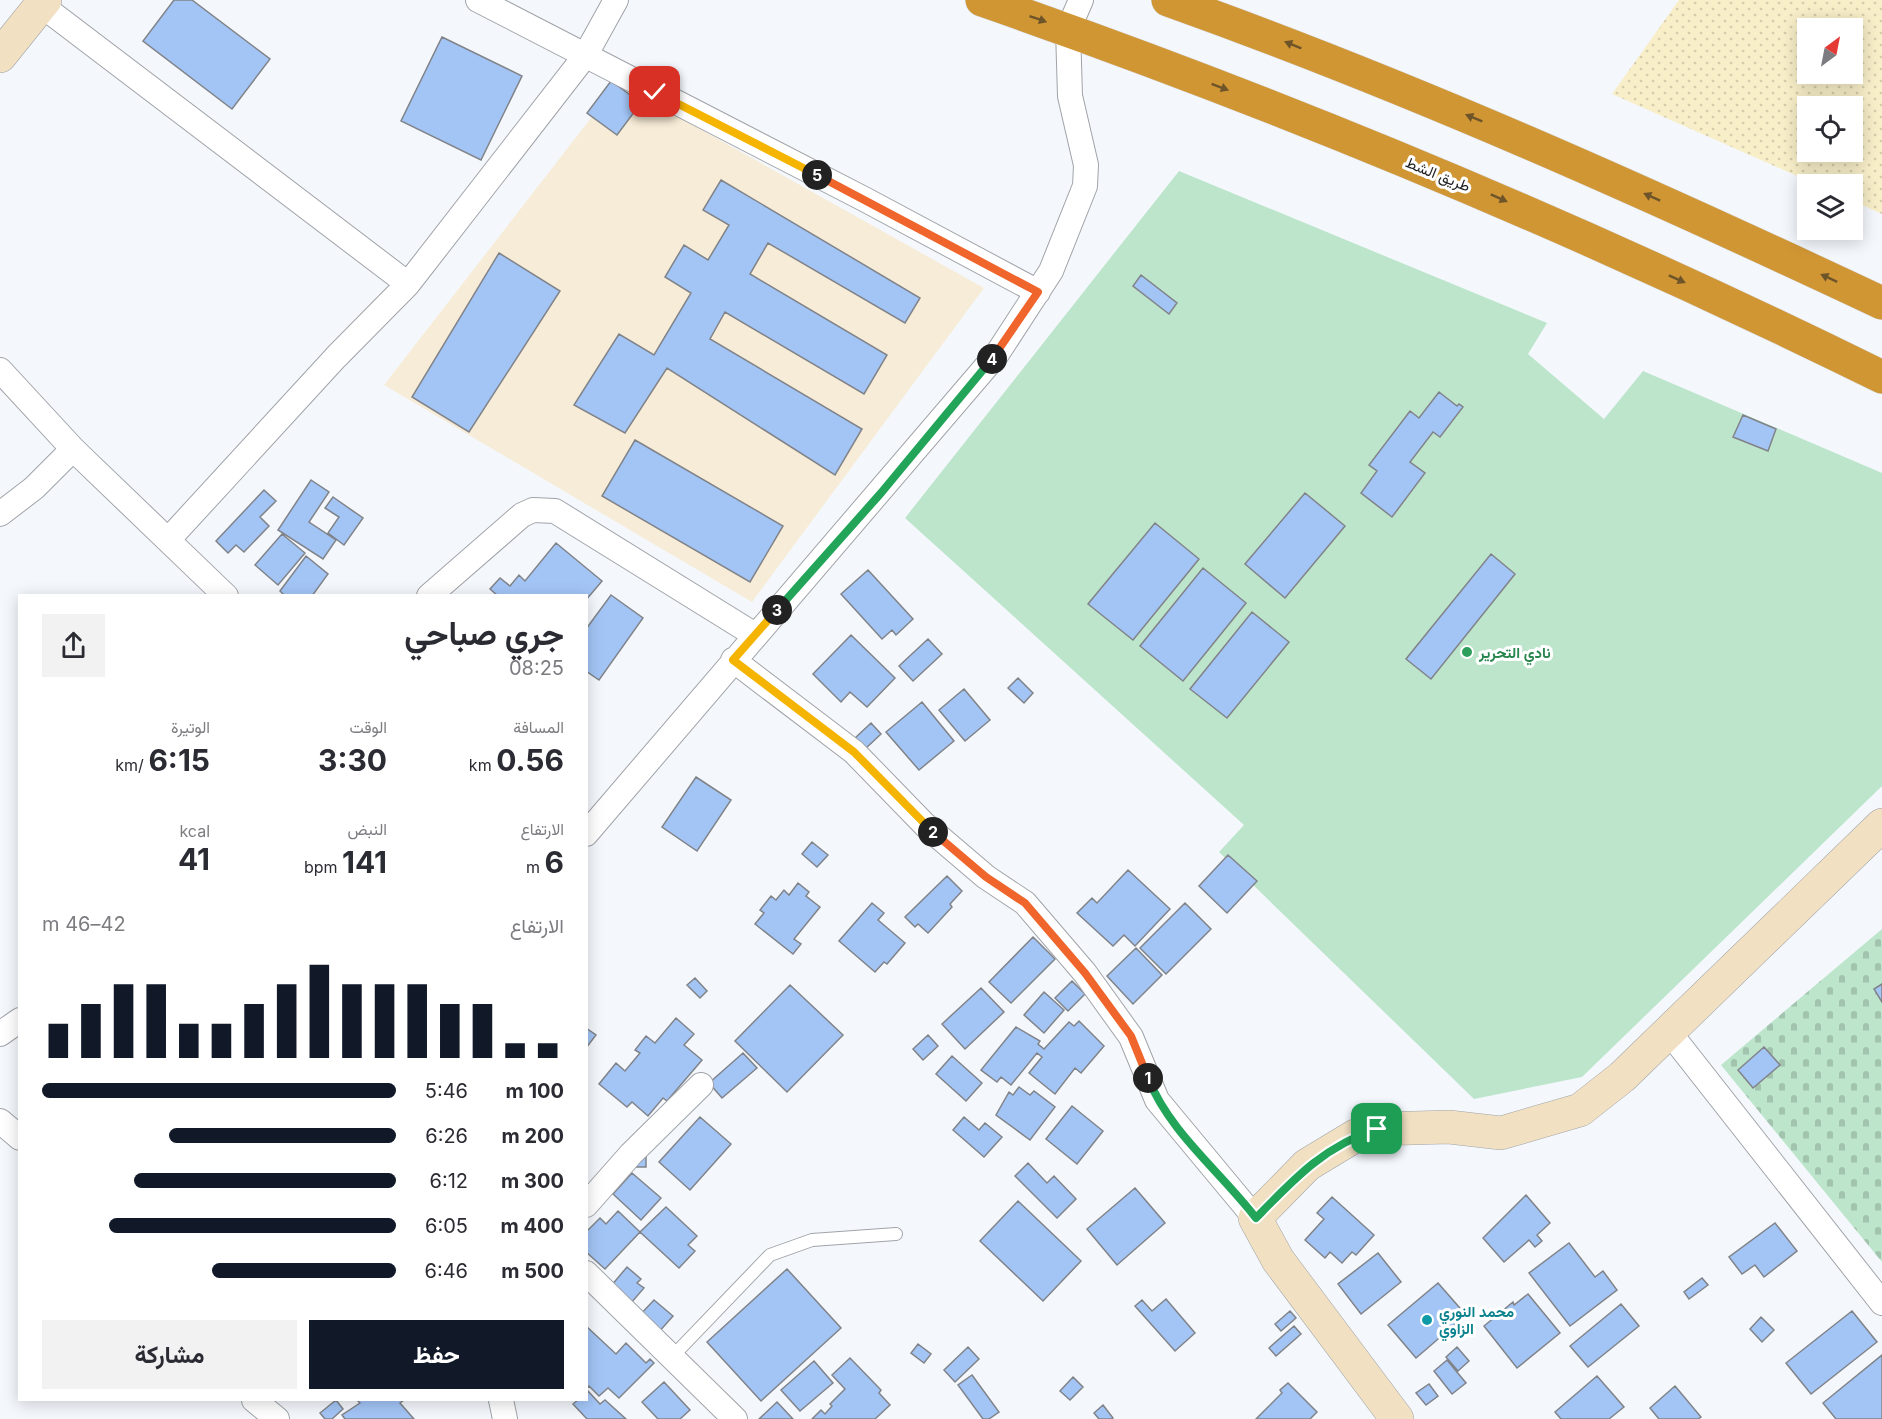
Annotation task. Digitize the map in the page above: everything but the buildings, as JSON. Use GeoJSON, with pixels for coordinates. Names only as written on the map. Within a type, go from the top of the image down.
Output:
{"type":"FeatureCollection","features":[{"type":"Feature","properties":{"kind":"highway","name":"طريق الشط"},"geometry":{"type":"LineString","coordinates":[[982,0],[1281,110],[1491,195],[1768,320],[1882,376]]}},
{"type":"Feature","properties":{"kind":"highway"},"geometry":{"type":"LineString","coordinates":[[1168,0],[1279,40],[1511,134],[1882,303]]}},
{"type":"Feature","properties":{"kind":"street"},"geometry":{"type":"LineString","coordinates":[[478,0],[864,198],[1038,292]]}},
{"type":"Feature","properties":{"kind":"street"},"geometry":{"type":"LineString","coordinates":[[168,540],[336,357],[408,284],[585,56],[616,0]]}},
{"type":"Feature","properties":{"kind":"street"},"geometry":{"type":"LineString","coordinates":[[588,832],[733,660],[881,493],[997,354],[1051,271],[1085,186],[1086,165],[1070,96],[1068,30],[1081,0]]}},
{"type":"Feature","properties":{"kind":"street"},"geometry":{"type":"LineString","coordinates":[[0,56],[43,2],[408,284]]}},
{"type":"Feature","properties":{"kind":"street"},"geometry":{"type":"LineString","coordinates":[[0,370],[73,449],[224,594]]}},
{"type":"Feature","properties":{"kind":"street"},"geometry":{"type":"LineString","coordinates":[[0,514],[34,488],[73,449]]}},
{"type":"Feature","properties":{"kind":"street"},"geometry":{"type":"LineString","coordinates":[[431,594],[522,515],[533,510],[555,511],[755,635]]}},
{"type":"Feature","properties":{"kind":"street"},"geometry":{"type":"LineString","coordinates":[[733,660],[854,752],[925,825],[986,877],[1025,903],[1085,973],[1131,1036],[1157,1100],[1192,1145],[1231,1186],[1256,1218],[1278,1260],[1397,1419]]}},
{"type":"Feature","properties":{"kind":"street"},"geometry":{"type":"LineString","coordinates":[[1256,1218],[1308,1165],[1355,1136],[1377,1129],[1449,1127],[1501,1133],[1580,1110],[1622,1077],[1882,825]]}},
{"type":"Feature","properties":{"kind":"street"},"geometry":{"type":"LineString","coordinates":[[0,1034],[18,1021]]}},
{"type":"Feature","properties":{"kind":"street"},"geometry":{"type":"LineString","coordinates":[[1669,1032],[1882,1303]]}},
{"type":"Feature","properties":{"kind":"street"},"geometry":{"type":"LineString","coordinates":[[588,1203],[638,1147],[701,1085]]}},
{"type":"Feature","properties":{"kind":"street"},"geometry":{"type":"LineString","coordinates":[[0,1121],[18,1136]]}},
{"type":"Feature","properties":{"kind":"street"},"geometry":{"type":"LineString","coordinates":[[588,1275],[735,1419]]}},
{"type":"Feature","properties":{"kind":"street"},"geometry":{"type":"LineString","coordinates":[[255,1401],[277,1419]]}},
{"type":"Feature","properties":{"kind":"street"},"geometry":{"type":"LineString","coordinates":[[501,1401],[505,1419]]}},
{"type":"Feature","properties":{"kind":"lane"},"geometry":{"type":"LineString","coordinates":[[672,1357],[770,1255],[812,1240],[896,1234]]}},
{"type":"Feature","properties":{"kind":"shaded area"},"geometry":{"type":"Polygon","coordinates":[[[618,83],[984,288],[752,602],[384,385],[618,83]]]}},
{"type":"Feature","properties":{"kind":"sand"},"geometry":{"type":"Polygon","coordinates":[[[1679,0],[1882,0],[1882,214],[1863,205],[1863,174],[1797,174],[1797,176],[1612,94],[1679,0]]]}},
{"type":"Feature","properties":{"kind":"green space","name":"نادي التحرير"},"geometry":{"type":"Polygon","coordinates":[[[1179,171],[1547,323],[1528,354],[1604,419],[1643,371],[1882,473],[1882,786],[1582,1077],[1474,1099],[1219,852],[1244,825],[905,518],[1179,171]]]}},
{"type":"Feature","properties":{"kind":"green space"},"geometry":{"type":"Polygon","coordinates":[[[1882,929],[1882,1262],[1721,1065],[1882,929]]]}},
{"type":"Feature","properties":{"kind":"place","name":"نادي التحرير"},"geometry":{"type":"Point","coordinates":[1467,652]}},
{"type":"Feature","properties":{"kind":"place","name":"محمد النوري الزاوي"},"geometry":{"type":"Point","coordinates":[1427,1320]}},
{"type":"Feature","properties":{"kind":"route"},"geometry":{"type":"LineString","coordinates":[[655,92],[864,198],[1038,292],[997,354],[881,493],[733,660],[854,752],[925,825],[986,877],[1025,903],[1085,973],[1131,1036],[1157,1100],[1192,1145],[1231,1186],[1256,1218],[1308,1165],[1355,1136],[1377,1129]]}}]}
